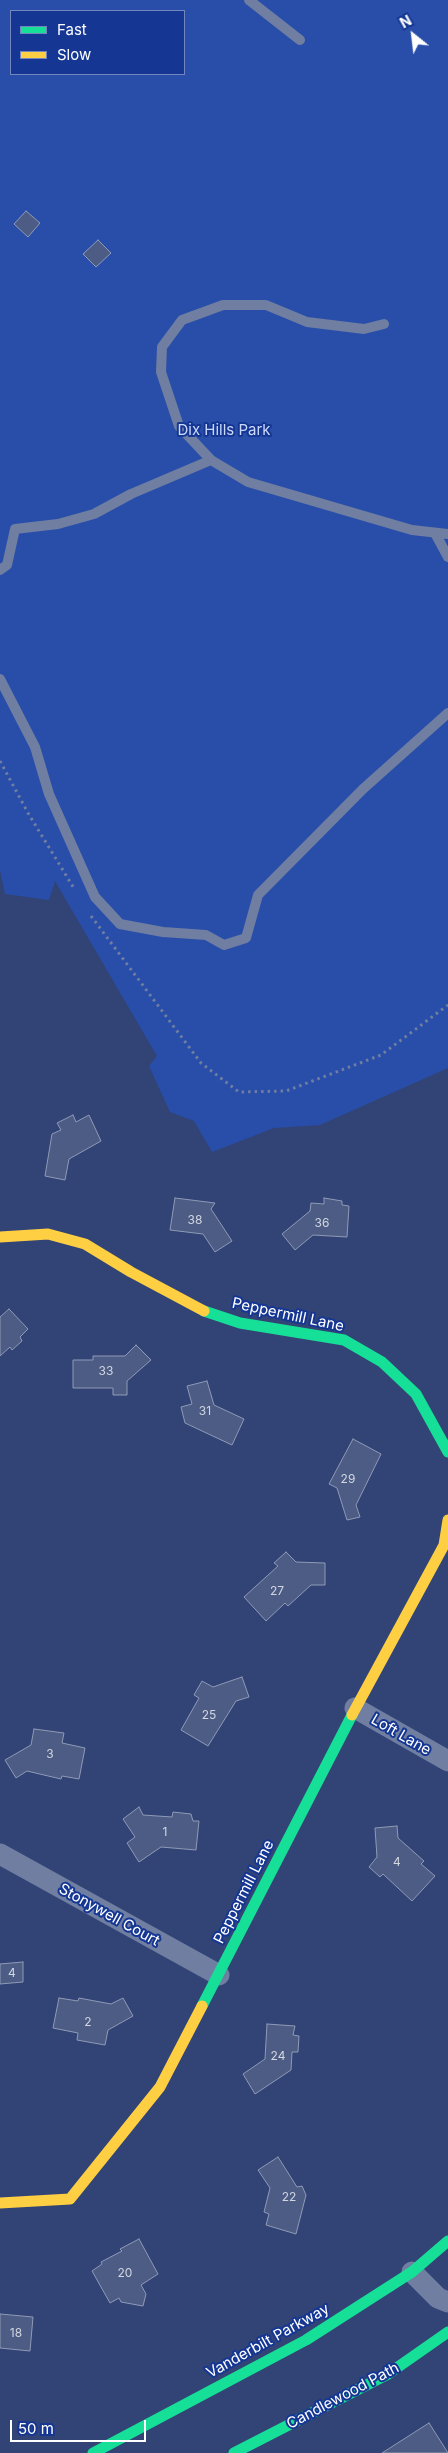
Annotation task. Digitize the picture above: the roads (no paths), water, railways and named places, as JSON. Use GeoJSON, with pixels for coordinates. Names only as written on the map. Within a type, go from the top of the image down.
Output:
{"type":"FeatureCollection","features":[{"type":"Feature","properties":{"kind":"street","name":"Peppermill Lane"},"geometry":{"type":"LineString","coordinates":[[0,1237],[48,1234],[85,1244],[131,1272],[201,1310],[240,1322],[344,1340],[382,1362],[416,1394],[448,1452]]}},
{"type":"Feature","properties":{"kind":"street","name":"Peppermill Lane"},"geometry":{"type":"LineString","coordinates":[[0,2203],[70,2199],[126,2132],[160,2087],[355,1708],[444,1545],[448,1520]]}},
{"type":"Feature","properties":{"kind":"street","name":"Loft Lane"},"geometry":{"type":"LineString","coordinates":[[355,1708],[448,1761]]}},
{"type":"Feature","properties":{"kind":"street","name":"Stonywell Court"},"geometry":{"type":"LineString","coordinates":[[0,1854],[219,1975]]}},
{"type":"Feature","properties":{"kind":"street","name":"Vanderbilt Parkway"},"geometry":{"type":"LineString","coordinates":[[93,2453],[306,2340],[412,2272],[448,2241]]}},
{"type":"Feature","properties":{"kind":"street"},"geometry":{"type":"LineString","coordinates":[[412,2272],[438,2298],[448,2302]]}},
{"type":"Feature","properties":{"kind":"street","name":"Candlewood Path"},"geometry":{"type":"LineString","coordinates":[[234,2453],[388,2374],[448,2332]]}},
{"type":"Feature","properties":{"kind":"lane"},"geometry":{"type":"LineString","coordinates":[[250,0],[300,40]]}},
{"type":"Feature","properties":{"kind":"lane"},"geometry":{"type":"LineString","coordinates":[[384,324],[364,329],[307,322],[266,305],[223,305],[182,320],[162,347],[161,372],[179,426],[211,460],[248,482],[412,530],[448,534]]}},
{"type":"Feature","properties":{"kind":"lane"},"geometry":{"type":"LineString","coordinates":[[0,570],[7,565],[15,529],[58,524],[94,514],[131,494],[211,460]]}},
{"type":"Feature","properties":{"kind":"lane"},"geometry":{"type":"LineString","coordinates":[[435,532],[448,557]]}},
{"type":"Feature","properties":{"kind":"lane"},"geometry":{"type":"LineString","coordinates":[[0,679],[34,747],[49,794],[94,897],[120,924],[163,932],[206,936],[224,945],[246,938],[258,895],[363,789],[448,713]]}},
{"type":"Feature","properties":{"kind":"park label","name":"Dix Hills Park"},"geometry":{"type":"Point","coordinates":[224,430]}}]}
